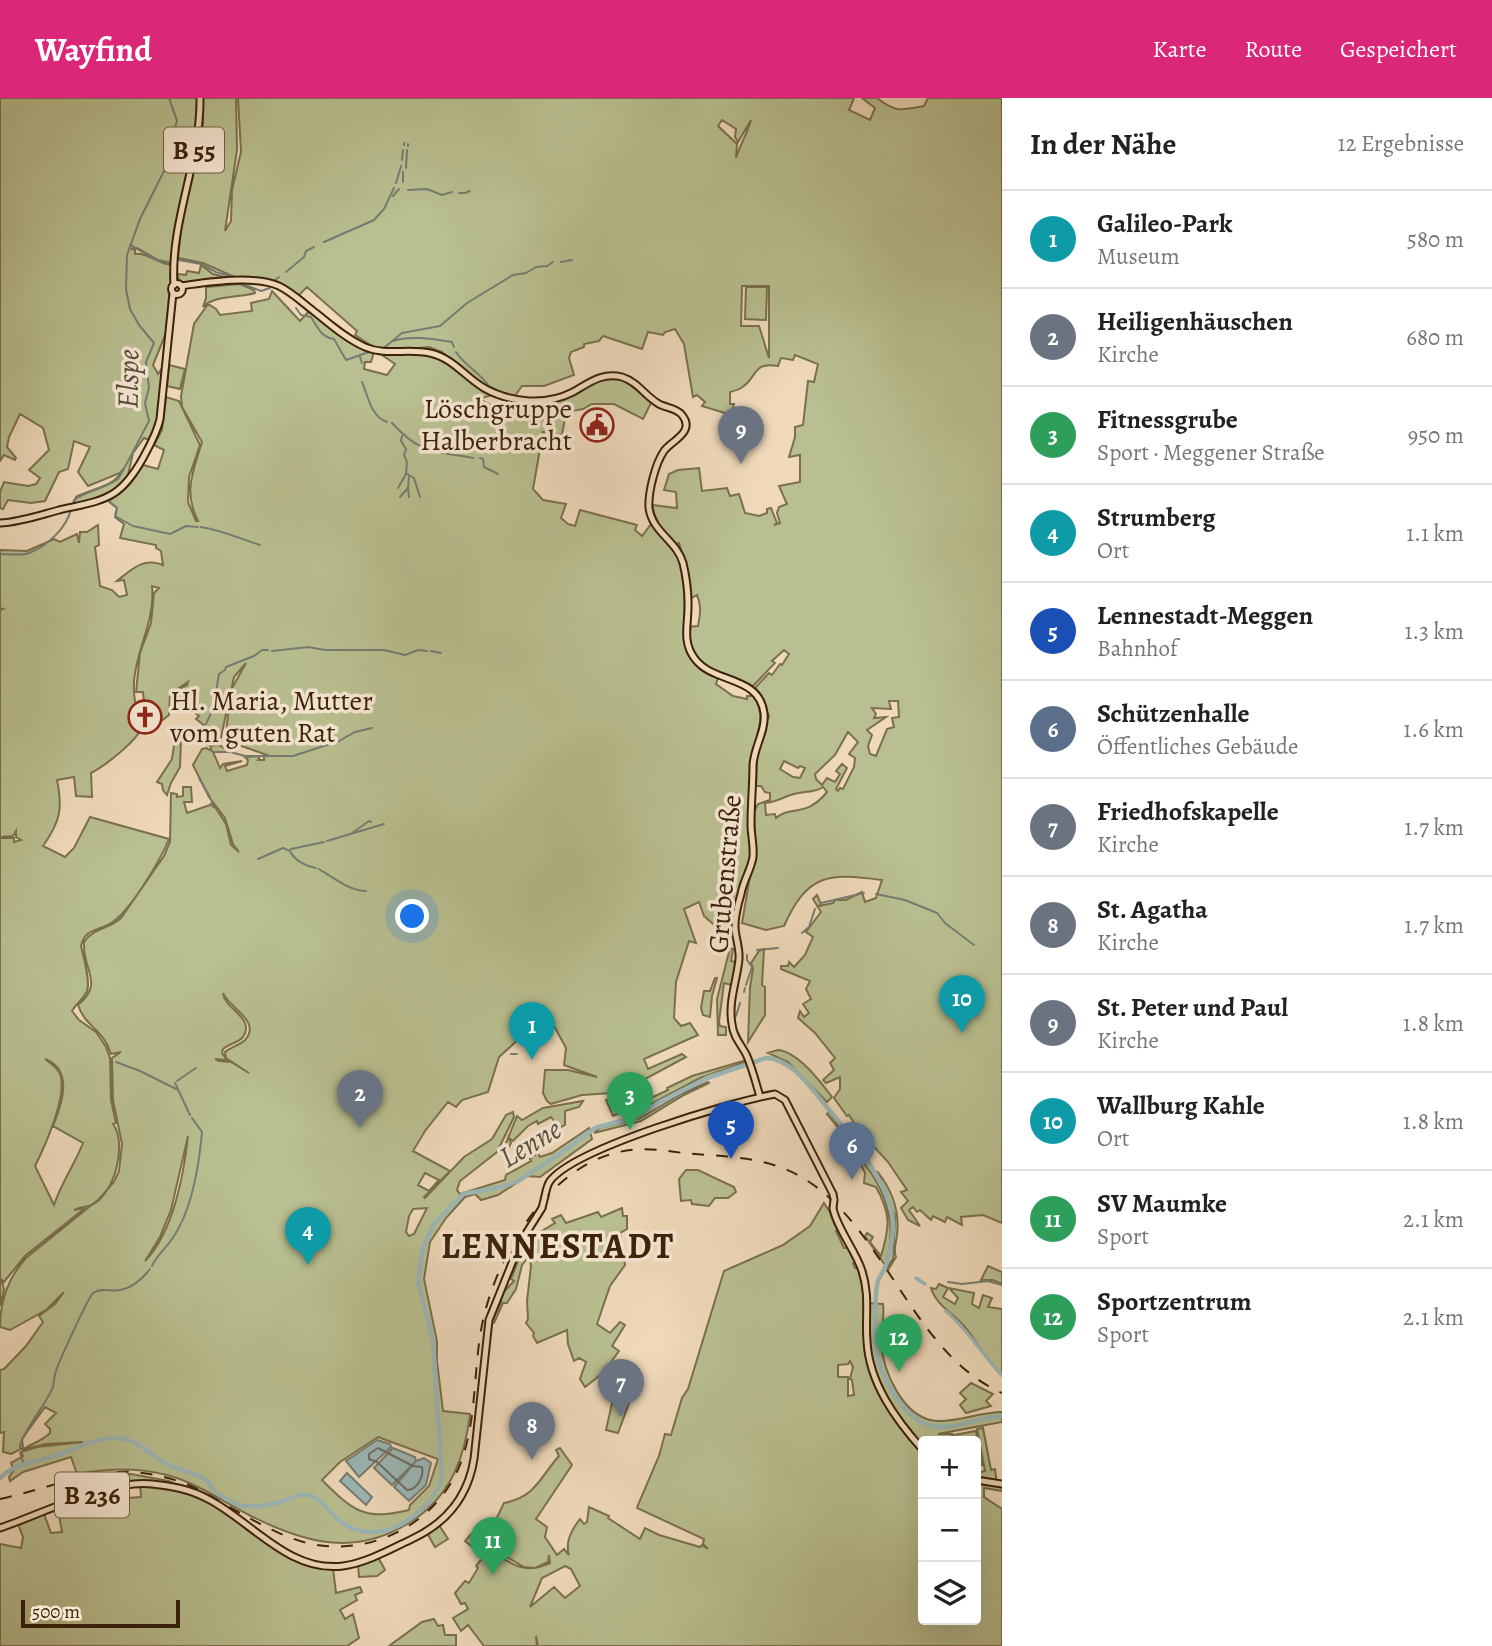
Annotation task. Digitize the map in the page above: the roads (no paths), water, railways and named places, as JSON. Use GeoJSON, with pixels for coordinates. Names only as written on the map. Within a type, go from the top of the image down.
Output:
{"type":"FeatureCollection","features":[{"type":"Feature","properties":{"kind":"main road","name":"B 55"},"geometry":{"type":"LineString","coordinates":[[179,286],[174,273],[179,220],[199,123],[200,98]]}},
{"type":"Feature","properties":{"kind":"main road","name":"Grubenstraße"},"geometry":{"type":"LineString","coordinates":[[179,286],[247,281],[270,283],[288,292],[348,338],[369,349],[383,352],[418,351],[442,356],[496,394],[520,400],[546,400],[566,395],[597,378],[619,377],[635,383],[659,404],[682,415],[686,425],[682,435],[661,456],[649,503],[655,524],[677,549],[682,562],[688,602],[685,630],[688,647],[706,670],[716,676],[738,681],[752,690],[764,714],[754,756],[751,821],[753,857],[742,887],[736,919],[739,956],[730,1012],[733,1032],[748,1059],[760,1097]]}},
{"type":"Feature","properties":{"kind":"main road"},"geometry":{"type":"LineString","coordinates":[[0,523],[100,500],[123,488],[132,477],[154,437],[160,418],[170,307],[179,286]]}},
{"type":"Feature","properties":{"kind":"main road"},"geometry":{"type":"LineString","coordinates":[[175,294],[179,286]]}},
{"type":"Feature","properties":{"kind":"main road"},"geometry":{"type":"LineString","coordinates":[[760,1097],[777,1094],[785,1101],[833,1194],[833,1208],[862,1270],[868,1300],[868,1355],[874,1378],[892,1409],[918,1443]]}},
{"type":"Feature","properties":{"kind":"main road","name":"B 236"},"geometry":{"type":"LineString","coordinates":[[0,1528],[126,1484],[146,1483],[187,1490],[216,1503],[300,1560],[331,1567],[358,1562],[425,1532],[448,1514],[461,1498],[473,1466],[486,1331],[520,1242],[542,1208],[551,1180],[587,1156],[634,1135],[760,1097]]}},
{"type":"Feature","properties":{"kind":"main road"},"geometry":{"type":"LineString","coordinates":[[981,1481],[1002,1484]]}},
{"type":"Feature","properties":{"kind":"water"},"geometry":{"type":"Polygon","coordinates":[[[377,1440],[390,1444],[391,1447],[359,1477],[346,1461],[377,1440]]]}},
{"type":"Feature","properties":{"kind":"water"},"geometry":{"type":"Polygon","coordinates":[[[393,1448],[415,1457],[416,1461],[392,1485],[374,1468],[393,1448]]]}},
{"type":"Feature","properties":{"kind":"water"},"geometry":{"type":"Polygon","coordinates":[[[424,1458],[431,1463],[426,1485],[409,1501],[394,1487],[416,1461],[424,1458]]]}},
{"type":"Feature","properties":{"kind":"water"},"geometry":{"type":"Polygon","coordinates":[[[347,1473],[372,1497],[366,1505],[340,1481],[347,1473]]]}},
{"type":"Feature","properties":{"kind":"waterway","name":"Elspe"},"geometry":{"type":"LineString","coordinates":[[73,504],[79,497],[118,479],[149,421],[145,403],[149,388],[146,362],[154,343],[130,309],[126,289],[127,255],[140,219],[168,163],[177,121],[169,98]]}},
{"type":"Feature","properties":{"kind":"waterway"},"geometry":{"type":"LineString","coordinates":[[402,160],[403,150]]}},
{"type":"Feature","properties":{"kind":"waterway"},"geometry":{"type":"LineString","coordinates":[[406,168],[407,150]]}},
{"type":"Feature","properties":{"kind":"waterway"},"geometry":{"type":"LineString","coordinates":[[396,183],[401,166]]}},
{"type":"Feature","properties":{"kind":"waterway"},"geometry":{"type":"LineString","coordinates":[[403,172],[403,182]]}},
{"type":"Feature","properties":{"kind":"waterway"},"geometry":{"type":"LineString","coordinates":[[324,242],[374,220],[384,209],[394,188]]}},
{"type":"Feature","properties":{"kind":"waterway"},"geometry":{"type":"LineString","coordinates":[[393,196],[399,189]]}},
{"type":"Feature","properties":{"kind":"waterway"},"geometry":{"type":"LineString","coordinates":[[408,190],[427,189],[442,195],[452,192]]}},
{"type":"Feature","properties":{"kind":"waterway"},"geometry":{"type":"LineString","coordinates":[[459,193],[470,191]]}},
{"type":"Feature","properties":{"kind":"waterway"},"geometry":{"type":"LineString","coordinates":[[130,245],[159,261],[170,262]]}},
{"type":"Feature","properties":{"kind":"waterway"},"geometry":{"type":"LineString","coordinates":[[286,272],[304,257],[306,251],[314,247]]}},
{"type":"Feature","properties":{"kind":"waterway"},"geometry":{"type":"LineString","coordinates":[[179,260],[201,264],[233,277]]}},
{"type":"Feature","properties":{"kind":"waterway"},"geometry":{"type":"LineString","coordinates":[[561,262],[572,260]]}},
{"type":"Feature","properties":{"kind":"waterway"},"geometry":{"type":"LineString","coordinates":[[385,347],[402,333],[440,326],[467,303],[513,275],[526,273],[553,262]]}},
{"type":"Feature","properties":{"kind":"waterway"},"geometry":{"type":"LineString","coordinates":[[274,281],[279,277]]}},
{"type":"Feature","properties":{"kind":"waterway"},"geometry":{"type":"LineString","coordinates":[[243,284],[261,291],[270,288]]}},
{"type":"Feature","properties":{"kind":"waterway"},"geometry":{"type":"LineString","coordinates":[[296,308],[301,315],[311,317],[323,334],[334,339],[346,360],[369,352]]}},
{"type":"Feature","properties":{"kind":"waterway"},"geometry":{"type":"LineString","coordinates":[[393,341],[407,338],[430,339],[452,342],[454,347]]}},
{"type":"Feature","properties":{"kind":"waterway"},"geometry":{"type":"LineString","coordinates":[[456,352],[488,385]]}},
{"type":"Feature","properties":{"kind":"waterway"},"geometry":{"type":"LineString","coordinates":[[360,357],[362,363]]}},
{"type":"Feature","properties":{"kind":"waterway"},"geometry":{"type":"LineString","coordinates":[[362,382],[377,416],[387,422]]}},
{"type":"Feature","properties":{"kind":"waterway"},"geometry":{"type":"LineString","coordinates":[[392,423],[412,441],[429,450],[473,458]]}},
{"type":"Feature","properties":{"kind":"waterway"},"geometry":{"type":"LineString","coordinates":[[402,436],[401,441],[406,449],[406,473],[414,478],[420,497]]}},
{"type":"Feature","properties":{"kind":"waterway"},"geometry":{"type":"LineString","coordinates":[[480,458],[483,459],[484,467],[498,474]]}},
{"type":"Feature","properties":{"kind":"waterway"},"geometry":{"type":"LineString","coordinates":[[398,488],[406,474]]}},
{"type":"Feature","properties":{"kind":"waterway"},"geometry":{"type":"LineString","coordinates":[[400,497],[408,488],[409,476]]}},
{"type":"Feature","properties":{"kind":"waterway"},"geometry":{"type":"LineString","coordinates":[[408,488],[409,497]]}},
{"type":"Feature","properties":{"kind":"waterway"},"geometry":{"type":"LineString","coordinates":[[102,503],[108,500],[117,508],[115,516],[133,526],[170,534],[186,526],[198,527]]}},
{"type":"Feature","properties":{"kind":"waterway","name":"Elspe"},"geometry":{"type":"LineString","coordinates":[[0,554],[19,555],[36,550],[55,536],[71,509]]}},
{"type":"Feature","properties":{"kind":"waterway"},"geometry":{"type":"LineString","coordinates":[[201,527],[260,545]]}},
{"type":"Feature","properties":{"kind":"waterway"},"geometry":{"type":"LineString","coordinates":[[272,651],[308,647],[325,650],[384,650],[405,655],[418,650],[427,651]]}},
{"type":"Feature","properties":{"kind":"waterway"},"geometry":{"type":"LineString","coordinates":[[206,742],[205,726],[213,709],[219,674],[226,667],[262,650],[268,650]]}},
{"type":"Feature","properties":{"kind":"waterway"},"geometry":{"type":"LineString","coordinates":[[431,651],[441,653]]}},
{"type":"Feature","properties":{"kind":"waterway"},"geometry":{"type":"LineString","coordinates":[[214,752],[245,756],[293,756],[372,728]]}},
{"type":"Feature","properties":{"kind":"waterway"},"geometry":{"type":"LineString","coordinates":[[199,778],[210,797]]}},
{"type":"Feature","properties":{"kind":"waterway"},"geometry":{"type":"LineString","coordinates":[[211,803],[213,807]]}},
{"type":"Feature","properties":{"kind":"waterway"},"geometry":{"type":"LineString","coordinates":[[352,833],[371,822]]}},
{"type":"Feature","properties":{"kind":"waterway"},"geometry":{"type":"LineString","coordinates":[[327,841],[384,824]]}},
{"type":"Feature","properties":{"kind":"waterway"},"geometry":{"type":"LineString","coordinates":[[291,849],[324,842]]}},
{"type":"Feature","properties":{"kind":"waterway"},"geometry":{"type":"LineString","coordinates":[[258,859],[283,848],[290,851],[300,862],[316,868]]}},
{"type":"Feature","properties":{"kind":"waterway"},"geometry":{"type":"LineString","coordinates":[[319,869],[348,886],[366,891]]}},
{"type":"Feature","properties":{"kind":"waterway"},"geometry":{"type":"LineString","coordinates":[[821,903],[864,893]]}},
{"type":"Feature","properties":{"kind":"waterway"},"geometry":{"type":"LineString","coordinates":[[876,894],[905,900],[937,913],[945,923],[974,945]]}},
{"type":"Feature","properties":{"kind":"waterway"},"geometry":{"type":"LineString","coordinates":[[802,933],[809,927],[815,909]]}},
{"type":"Feature","properties":{"kind":"waterway"},"geometry":{"type":"LineString","coordinates":[[757,950],[778,948]]}},
{"type":"Feature","properties":{"kind":"waterway"},"geometry":{"type":"LineString","coordinates":[[746,985],[752,967],[747,955]]}},
{"type":"Feature","properties":{"kind":"waterway"},"geometry":{"type":"LineString","coordinates":[[744,992],[745,988]]}},
{"type":"Feature","properties":{"kind":"waterway"},"geometry":{"type":"LineString","coordinates":[[736,1016],[740,1003]]}},
{"type":"Feature","properties":{"kind":"waterway"},"geometry":{"type":"LineString","coordinates":[[511,1054],[517,1054]]}},
{"type":"Feature","properties":{"kind":"waterway","name":"Lenne"},"geometry":{"type":"LineString","coordinates":[[0,1478],[19,1466],[91,1442],[121,1438],[136,1443],[166,1464],[202,1477],[217,1493],[239,1505],[263,1506],[298,1495],[308,1495],[344,1524],[359,1530],[388,1530],[402,1524],[426,1505],[442,1480],[433,1340],[418,1282],[423,1248],[434,1224],[463,1194],[502,1187],[518,1181],[595,1128],[636,1117],[707,1078],[766,1058],[784,1063],[807,1083],[844,1128],[887,1196],[892,1215],[892,1236],[887,1262],[877,1285],[875,1334],[879,1361],[894,1395],[911,1415],[923,1423],[938,1427],[1002,1416]]}},
{"type":"Feature","properties":{"kind":"waterway"},"geometry":{"type":"LineString","coordinates":[[116,1062],[178,1090]]}},
{"type":"Feature","properties":{"kind":"waterway"},"geometry":{"type":"LineString","coordinates":[[177,1081],[196,1068]]}},
{"type":"Feature","properties":{"kind":"waterway"},"geometry":{"type":"LineString","coordinates":[[175,1083],[190,1115]]}},
{"type":"Feature","properties":{"kind":"waterway"},"geometry":{"type":"LineString","coordinates":[[152,1266],[179,1228],[193,1188],[202,1132],[192,1118]]}},
{"type":"Feature","properties":{"kind":"waterway","name":"Lenne"},"geometry":{"type":"LineString","coordinates":[[891,1240],[891,1255]]}},
{"type":"Feature","properties":{"kind":"waterway"},"geometry":{"type":"LineString","coordinates":[[20,1448],[24,1436],[50,1394],[62,1355],[93,1293],[129,1287],[150,1269]]}},
{"type":"Feature","properties":{"kind":"waterway"},"geometry":{"type":"LineString","coordinates":[[916,1278],[925,1284]]}},
{"type":"Feature","properties":{"kind":"waterway"},"geometry":{"type":"LineString","coordinates":[[948,1282],[962,1284],[988,1281],[1002,1285]]}},
{"type":"Feature","properties":{"kind":"waterway"},"geometry":{"type":"LineString","coordinates":[[946,1311],[1002,1375]]}},
{"type":"Feature","properties":{"kind":"waterway"},"geometry":{"type":"LineString","coordinates":[[20,1453],[24,1464]]}},
{"type":"Feature","properties":{"kind":"railway"},"geometry":{"type":"LineString","coordinates":[[0,1499],[93,1475],[137,1472],[189,1485],[267,1528],[317,1545],[341,1547],[364,1544],[387,1537],[408,1526],[442,1495],[455,1475],[464,1453],[471,1423],[479,1345],[487,1303],[510,1248],[546,1197],[568,1177],[592,1161],[635,1150],[754,1160],[777,1166],[812,1184],[842,1210],[940,1344],[968,1372],[1002,1393]]}},
{"type":"Feature","properties":{"kind":"place","name":"Löschgruppe Halberbracht"},"geometry":{"type":"Point","coordinates":[597,425]}},
{"type":"Feature","properties":{"kind":"place","name":"St. Peter und Paul"},"geometry":{"type":"Point","coordinates":[741,464]}},
{"type":"Feature","properties":{"kind":"place","name":"Hl. Maria, Mutter vom guten Rat"},"geometry":{"type":"Point","coordinates":[145,717]}},
{"type":"Feature","properties":{"kind":"place","name":"Wallburg Kahle"},"geometry":{"type":"Point","coordinates":[962,1033]}},
{"type":"Feature","properties":{"kind":"place","name":"Galileo-Park"},"geometry":{"type":"Point","coordinates":[532,1060]}},
{"type":"Feature","properties":{"kind":"place","name":"Heiligenhäuschen"},"geometry":{"type":"Point","coordinates":[360,1128]}},
{"type":"Feature","properties":{"kind":"place","name":"Fitnessgrube"},"geometry":{"type":"Point","coordinates":[630,1130]}},
{"type":"Feature","properties":{"kind":"place","name":"Lennestadt-Meggen"},"geometry":{"type":"Point","coordinates":[731,1159]}},
{"type":"Feature","properties":{"kind":"place","name":"Schützenhalle"},"geometry":{"type":"Point","coordinates":[852,1180]}},
{"type":"Feature","properties":{"kind":"place","name":"Strumberg"},"geometry":{"type":"Point","coordinates":[308,1265]}},
{"type":"Feature","properties":{"kind":"place","name":"Sportzentrum"},"geometry":{"type":"Point","coordinates":[899,1372]}},
{"type":"Feature","properties":{"kind":"place","name":"Friedhofskapelle"},"geometry":{"type":"Point","coordinates":[621,1417]}},
{"type":"Feature","properties":{"kind":"place","name":"St. Agatha"},"geometry":{"type":"Point","coordinates":[532,1460]}},
{"type":"Feature","properties":{"kind":"place","name":"SV Maumke"},"geometry":{"type":"Point","coordinates":[493,1575]}},
{"type":"Feature","properties":{"kind":"district","name":"LENNESTADT"},"geometry":{"type":"Point","coordinates":[558,1246]}}]}
